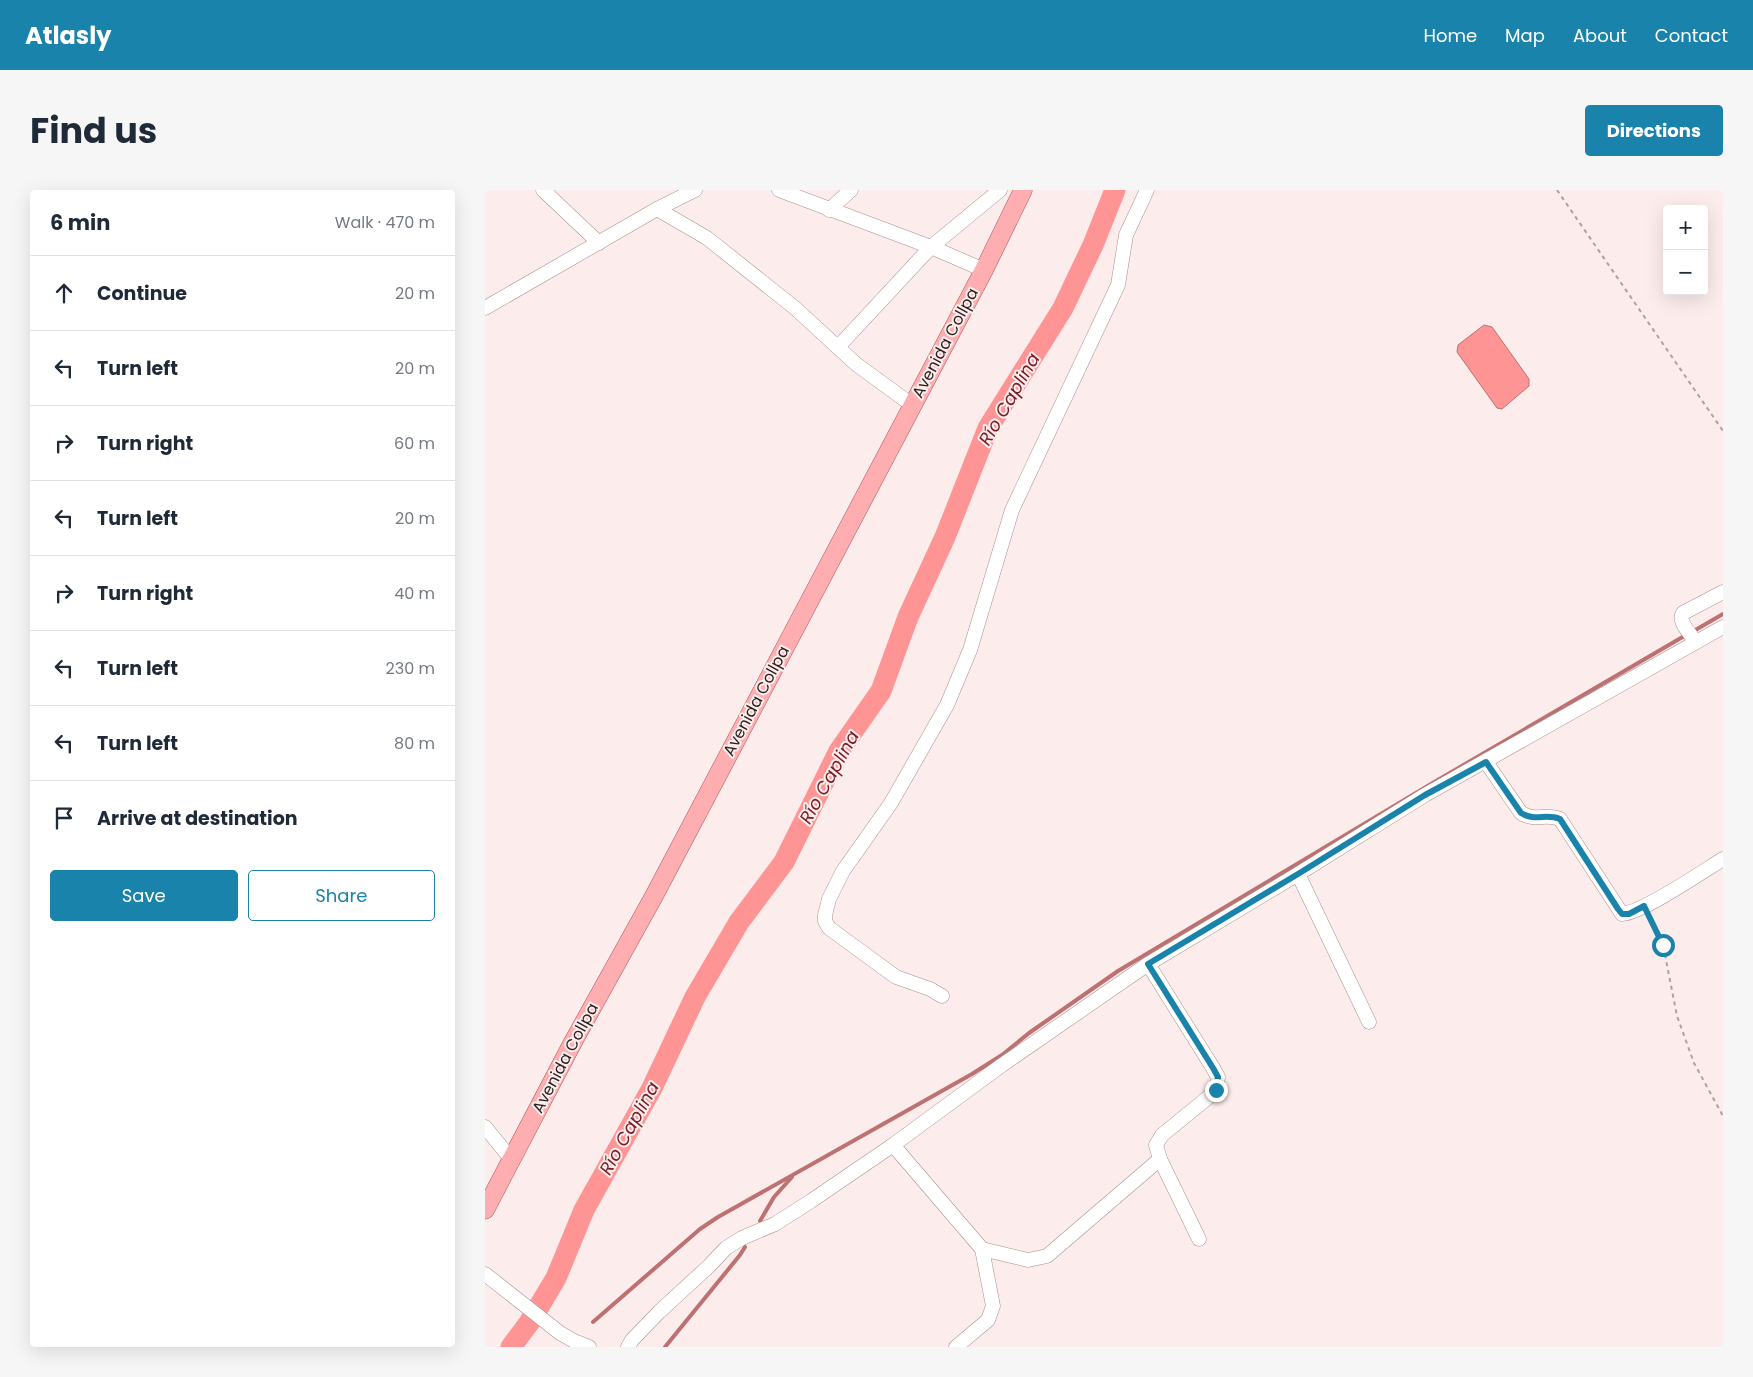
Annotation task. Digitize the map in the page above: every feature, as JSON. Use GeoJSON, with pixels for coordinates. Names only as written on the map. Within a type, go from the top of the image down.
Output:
{"type":"FeatureCollection","features":[{"type":"Feature","properties":{"kind":"main road","name":"Avenida Collpa"},"geometry":{"type":"LineString","coordinates":[[485,1210],[984,270],[1023,190]]}},
{"type":"Feature","properties":{"kind":"street"},"geometry":{"type":"LineString","coordinates":[[543,190],[599,243]]}},
{"type":"Feature","properties":{"kind":"street"},"geometry":{"type":"LineString","coordinates":[[485,308],[657,209],[695,190]]}},
{"type":"Feature","properties":{"kind":"street"},"geometry":{"type":"LineString","coordinates":[[779,190],[931,247],[984,270]]}},
{"type":"Feature","properties":{"kind":"street"},"geometry":{"type":"LineString","coordinates":[[829,210],[851,190]]}},
{"type":"Feature","properties":{"kind":"street"},"geometry":{"type":"LineString","coordinates":[[838,347],[931,247],[1000,190]]}},
{"type":"Feature","properties":{"kind":"street"},"geometry":{"type":"LineString","coordinates":[[942,996],[896,977],[829,928],[825,921],[825,915],[829,899],[843,871],[891,804],[947,705],[970,650],[1012,510],[1118,285],[1126,235],[1147,190]]}},
{"type":"Feature","properties":{"kind":"street"},"geometry":{"type":"LineString","coordinates":[[657,209],[707,238],[795,308],[856,364],[912,405]]}},
{"type":"Feature","properties":{"kind":"street"},"geometry":{"type":"LineString","coordinates":[[1691,634],[1681,619],[1683,613],[1723,592]]}},
{"type":"Feature","properties":{"kind":"street"},"geometry":{"type":"LineString","coordinates":[[628,1347],[632,1340],[659,1312],[726,1248],[742,1238],[775,1224],[893,1145],[1002,1065],[1148,964],[1425,795],[1486,762],[1691,634],[1723,627]]}},
{"type":"Feature","properties":{"kind":"street"},"geometry":{"type":"LineString","coordinates":[[1486,762],[1521,813],[1529,818],[1553,816],[1560,819],[1622,914],[1629,914],[1644,906],[1723,859]]}},
{"type":"Feature","properties":{"kind":"street"},"geometry":{"type":"LineString","coordinates":[[1298,874],[1369,1022]]}},
{"type":"Feature","properties":{"kind":"street"},"geometry":{"type":"LineString","coordinates":[[1148,964],[1218,1077],[1216,1090],[1161,1135],[1156,1145],[1160,1159],[1199,1239]]}},
{"type":"Feature","properties":{"kind":"street"},"geometry":{"type":"LineString","coordinates":[[485,1128],[512,1160]]}},
{"type":"Feature","properties":{"kind":"street"},"geometry":{"type":"LineString","coordinates":[[893,1145],[982,1249],[993,1306],[988,1320],[957,1347]]}},
{"type":"Feature","properties":{"kind":"street"},"geometry":{"type":"LineString","coordinates":[[982,1249],[1028,1260],[1047,1256],[1160,1159]]}},
{"type":"Feature","properties":{"kind":"street"},"geometry":{"type":"LineString","coordinates":[[485,1274],[573,1341],[589,1347]]}},
{"type":"Feature","properties":{"kind":"path"},"geometry":{"type":"LineString","coordinates":[[1557,190],[1723,431]]}},
{"type":"Feature","properties":{"kind":"path"},"geometry":{"type":"LineString","coordinates":[[1644,906],[1663,945],[1676,1010],[1694,1063],[1723,1116]]}},
{"type":"Feature","properties":{"kind":"shaded area"},"geometry":{"type":"Polygon","coordinates":[[[1484,325],[1492,327],[1529,379],[1529,386],[1502,409],[1497,408],[1457,352],[1458,345],[1484,325]]]}},
{"type":"Feature","properties":{"kind":"waterway","name":"Río Caplina"},"geometry":{"type":"LineString","coordinates":[[511,1347],[529,1323],[556,1278],[584,1210],[652,1088],[695,997],[739,922],[784,862],[839,751],[881,691],[908,617],[945,537],[988,428],[1063,308],[1093,245],[1115,190]]}},
{"type":"Feature","properties":{"kind":"waterway"},"geometry":{"type":"LineString","coordinates":[[1692,632],[1723,614]]}},
{"type":"Feature","properties":{"kind":"waterway"},"geometry":{"type":"LineString","coordinates":[[593,1322],[700,1229],[718,1217],[972,1074],[1002,1055],[1029,1033],[1118,971],[1431,784],[1686,635]]}},
{"type":"Feature","properties":{"kind":"waterway"},"geometry":{"type":"LineString","coordinates":[[760,1221],[774,1197],[792,1177]]}},
{"type":"Feature","properties":{"kind":"waterway"},"geometry":{"type":"LineString","coordinates":[[665,1347],[745,1247]]}},
{"type":"Feature","properties":{"kind":"route"},"geometry":{"type":"LineString","coordinates":[[1216,1090],[1218,1077],[1148,964],[1425,795],[1486,762],[1521,813],[1529,818],[1553,816],[1560,819],[1622,914],[1629,914],[1644,906],[1663,945]]}}]}
